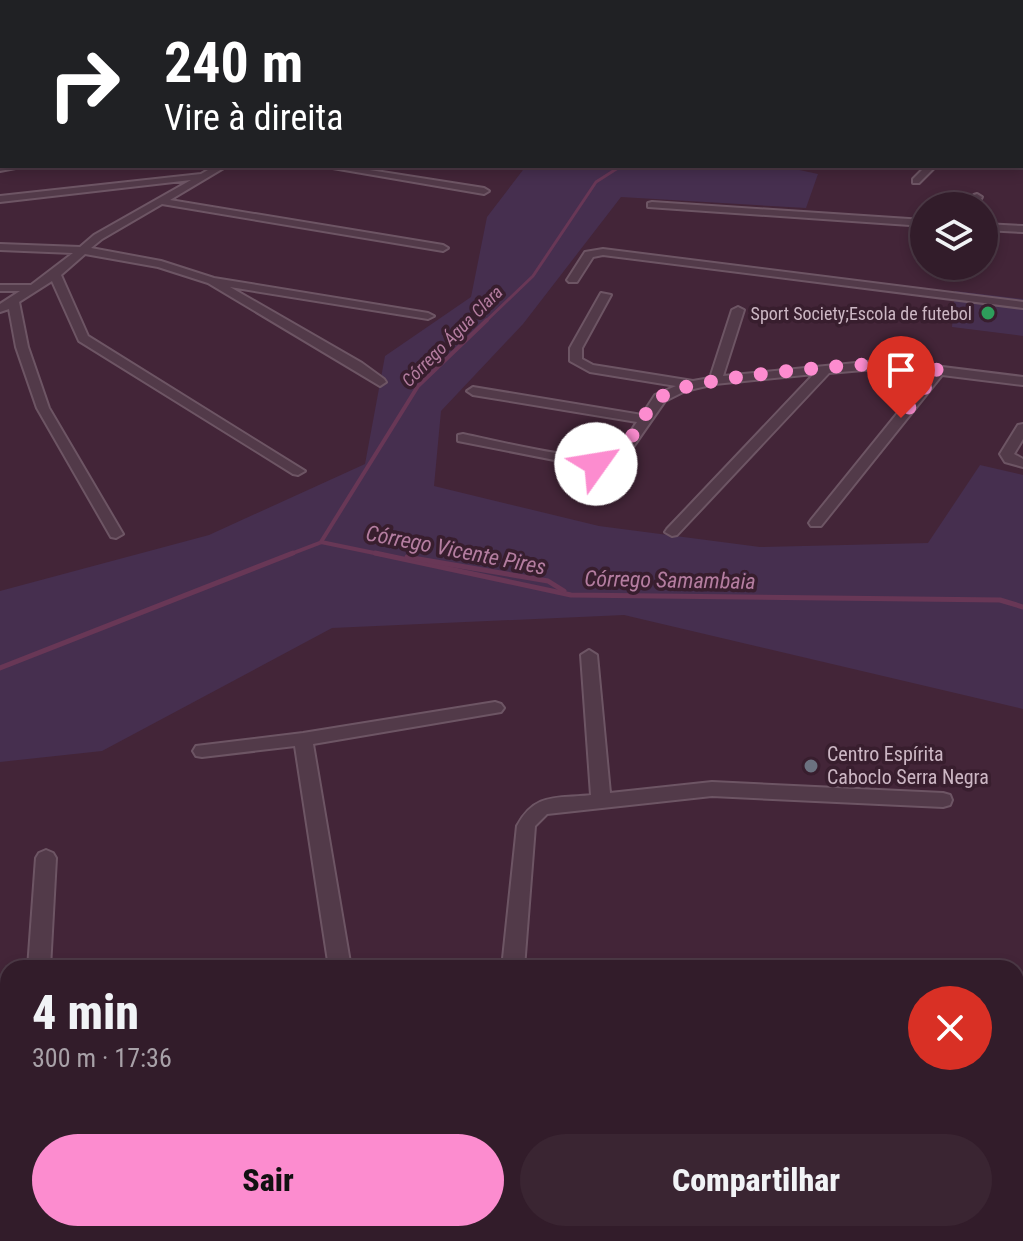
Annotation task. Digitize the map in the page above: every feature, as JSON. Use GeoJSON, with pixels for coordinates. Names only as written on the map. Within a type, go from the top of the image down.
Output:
{"type":"FeatureCollection","features":[{"type":"Feature","properties":{"kind":"street"},"geometry":{"type":"LineString","coordinates":[[0,309],[36,288],[82,249],[218,168]]}},
{"type":"Feature","properties":{"kind":"street"},"geometry":{"type":"LineString","coordinates":[[339,168],[484,191]]}},
{"type":"Feature","properties":{"kind":"street"},"geometry":{"type":"LineString","coordinates":[[916,181],[929,168]]}},
{"type":"Feature","properties":{"kind":"street"},"geometry":{"type":"LineString","coordinates":[[0,199],[204,175]]}},
{"type":"Feature","properties":{"kind":"street"},"geometry":{"type":"LineString","coordinates":[[159,201],[443,248]]}},
{"type":"Feature","properties":{"kind":"street"},"geometry":{"type":"LineString","coordinates":[[652,205],[910,222]]}},
{"type":"Feature","properties":{"kind":"street"},"geometry":{"type":"LineString","coordinates":[[998,228],[1023,229]]}},
{"type":"Feature","properties":{"kind":"street"},"geometry":{"type":"LineString","coordinates":[[0,247],[82,249],[181,269],[212,281],[380,382]]}},
{"type":"Feature","properties":{"kind":"street"},"geometry":{"type":"LineString","coordinates":[[573,280],[589,254],[603,252],[1023,305]]}},
{"type":"Feature","properties":{"kind":"street"},"geometry":{"type":"LineString","coordinates":[[55,274],[78,329],[86,340],[298,471]]}},
{"type":"Feature","properties":{"kind":"street"},"geometry":{"type":"LineString","coordinates":[[212,281],[428,316]]}},
{"type":"Feature","properties":{"kind":"street"},"geometry":{"type":"LineString","coordinates":[[0,288],[36,288]]}},
{"type":"Feature","properties":{"kind":"street"},"geometry":{"type":"LineString","coordinates":[[605,295],[576,348],[573,357],[576,361],[590,368],[693,385]]}},
{"type":"Feature","properties":{"kind":"street"},"geometry":{"type":"LineString","coordinates":[[13,302],[22,347],[43,408],[116,534]]}},
{"type":"Feature","properties":{"kind":"street"},"geometry":{"type":"LineString","coordinates":[[715,380],[738,310]]}},
{"type":"Feature","properties":{"kind":"street"},"geometry":{"type":"LineString","coordinates":[[463,438],[585,462],[609,463],[619,457],[644,419],[667,393],[715,380],[886,364],[1023,381]]}},
{"type":"Feature","properties":{"kind":"street"},"geometry":{"type":"LineString","coordinates":[[672,532],[826,369]]}},
{"type":"Feature","properties":{"kind":"street"},"geometry":{"type":"LineString","coordinates":[[816,523],[939,370]]}},
{"type":"Feature","properties":{"kind":"street"},"geometry":{"type":"LineString","coordinates":[[473,391],[644,419]]}},
{"type":"Feature","properties":{"kind":"street"},"geometry":{"type":"LineString","coordinates":[[1023,428],[1007,455],[1023,463]]}},
{"type":"Feature","properties":{"kind":"street"},"geometry":{"type":"LineString","coordinates":[[589,655],[601,801]]}},
{"type":"Feature","properties":{"kind":"street"},"geometry":{"type":"LineString","coordinates":[[202,751],[303,739],[495,708]]}},
{"type":"Feature","properties":{"kind":"street"},"geometry":{"type":"LineString","coordinates":[[303,739],[339,960]]}},
{"type":"Feature","properties":{"kind":"street"},"geometry":{"type":"LineString","coordinates":[[514,960],[526,826],[537,809],[553,803],[726,788],[943,800]]}},
{"type":"Feature","properties":{"kind":"street"},"geometry":{"type":"LineString","coordinates":[[40,960],[46,858]]}},
{"type":"Feature","properties":{"kind":"shaded area"},"geometry":{"type":"Polygon","coordinates":[[[524,168],[790,168],[818,174],[806,208],[621,197],[523,324],[441,411],[434,486],[599,526],[760,547],[928,543],[980,465],[1023,475],[1023,709],[624,615],[332,628],[102,751],[0,762],[0,591],[209,535],[365,464],[385,356],[471,297],[487,217],[524,168]]]}},
{"type":"Feature","properties":{"kind":"shaded area","name":"Sport Society;Escola de futebol"},"geometry":{"type":"Polygon","coordinates":[[[955,291],[1023,299],[1023,336],[952,327],[955,291]]]}},
{"type":"Feature","properties":{"kind":"waterway","name":"Córrego Água Clara"},"geometry":{"type":"LineString","coordinates":[[485,322],[533,276],[596,182],[618,168]]}},
{"type":"Feature","properties":{"kind":"waterway","name":"Córrego Água Clara"},"geometry":{"type":"LineString","coordinates":[[322,542],[418,386],[487,320]]}},
{"type":"Feature","properties":{"kind":"waterway","name":"Córrego Vicente Pires"},"geometry":{"type":"LineString","coordinates":[[288,555],[322,542]]}},
{"type":"Feature","properties":{"kind":"waterway","name":"Córrego Samambaia"},"geometry":{"type":"LineString","coordinates":[[322,542],[384,555]]}},
{"type":"Feature","properties":{"kind":"waterway","name":"Córrego Vicente Pires"},"geometry":{"type":"LineString","coordinates":[[0,668],[293,553]]}},
{"type":"Feature","properties":{"kind":"waterway","name":"Córrego Samambaia"},"geometry":{"type":"LineString","coordinates":[[375,553],[571,595],[1000,600],[1023,607]]}},
{"type":"Feature","properties":{"kind":"waterway","name":"Córrego Vicente Pires"},"geometry":{"type":"LineString","coordinates":[[407,557],[548,581],[564,591]]}},
{"type":"Feature","properties":{"kind":"place","name":"Sport Society;Escola de futebol"},"geometry":{"type":"Point","coordinates":[988,313]}},
{"type":"Feature","properties":{"kind":"place","name":"Centro Espírita Caboclo Serra Negra"},"geometry":{"type":"Point","coordinates":[811,766]}},
{"type":"Feature","properties":{"kind":"route"},"geometry":{"type":"LineString","coordinates":[[596,464],[617,460],[652,408],[667,393],[715,380],[862,365],[900,365],[939,370],[901,418]]}}]}
